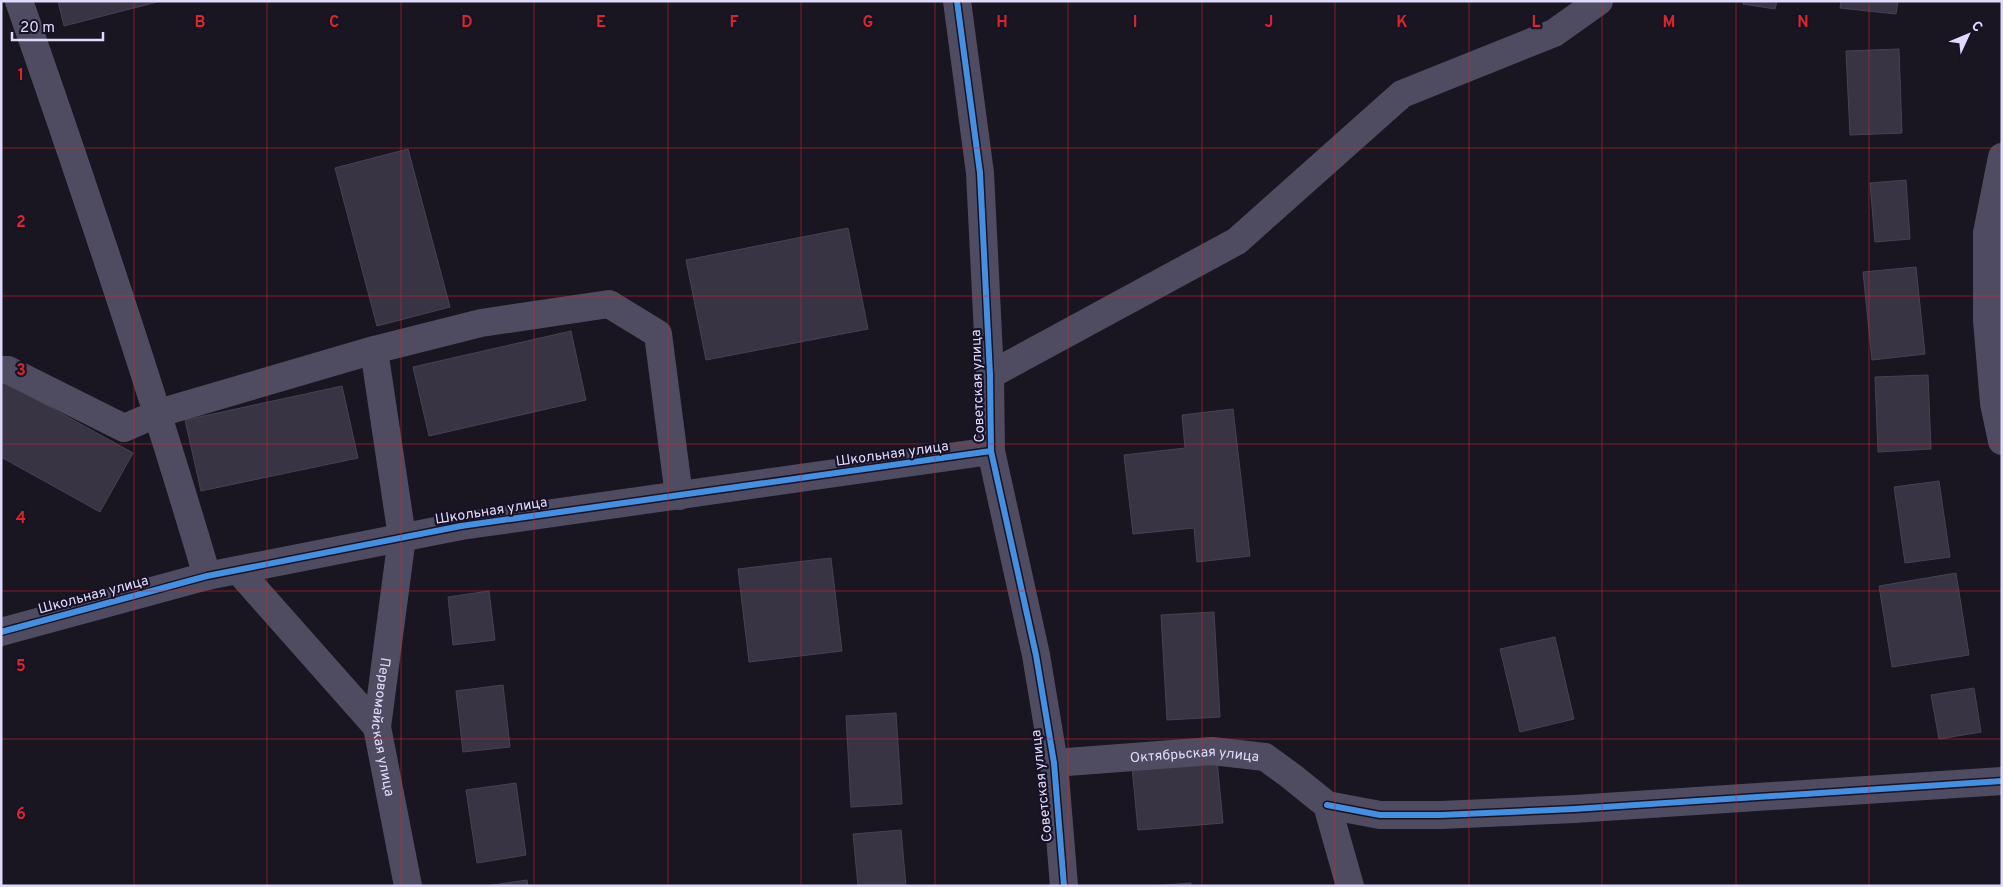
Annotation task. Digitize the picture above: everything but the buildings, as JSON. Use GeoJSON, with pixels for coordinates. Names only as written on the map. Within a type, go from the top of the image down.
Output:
{"type":"FeatureCollection","features":[{"type":"Feature","properties":{"kind":"street"},"geometry":{"type":"LineString","coordinates":[[19,1],[100,231],[159,413],[207,576]]}},
{"type":"Feature","properties":{"kind":"street","name":"Советская улица"},"geometry":{"type":"LineString","coordinates":[[957,1],[980,173],[990,375],[991,451],[1036,655],[1054,763],[1064,886]]}},
{"type":"Feature","properties":{"kind":"street"},"geometry":{"type":"LineString","coordinates":[[990,375],[1237,241],[1402,94],[1554,33],[1599,1]]}},
{"type":"Feature","properties":{"kind":"street"},"geometry":{"type":"LineString","coordinates":[[2002,157],[1987,233],[1987,301],[1994,403],[2002,441]]}},
{"type":"Feature","properties":{"kind":"street"},"geometry":{"type":"LineString","coordinates":[[1,370],[8,370],[124,428],[159,413],[374,350],[481,323],[609,304],[658,334],[679,496]]}},
{"type":"Feature","properties":{"kind":"street","name":"Первомайская улица"},"geometry":{"type":"LineString","coordinates":[[374,350],[402,537],[376,727],[408,886]]}},
{"type":"Feature","properties":{"kind":"street","name":"Школьная улица"},"geometry":{"type":"LineString","coordinates":[[1,632],[207,576],[402,537],[991,451]]}},
{"type":"Feature","properties":{"kind":"street"},"geometry":{"type":"LineString","coordinates":[[238,570],[376,727]]}},
{"type":"Feature","properties":{"kind":"street","name":"Октябрьская улица"},"geometry":{"type":"LineString","coordinates":[[1054,763],[1212,751],[1265,758],[1291,776],[1327,806]]}},
{"type":"Feature","properties":{"kind":"street"},"geometry":{"type":"LineString","coordinates":[[1350,886],[1327,806],[1380,816],[1441,815],[1574,809],[2002,782]]}},
{"type":"Feature","properties":{"kind":"cycle path"},"geometry":{"type":"LineString","coordinates":[[957,1],[980,173],[990,375],[991,451],[1036,655],[1054,763],[1064,886]]}},
{"type":"Feature","properties":{"kind":"cycle path"},"geometry":{"type":"LineString","coordinates":[[1,632],[207,576],[461,526],[991,451]]}},
{"type":"Feature","properties":{"kind":"cycle path"},"geometry":{"type":"LineString","coordinates":[[1327,805],[1380,815],[1441,815],[1574,809],[2002,781]]}}]}
